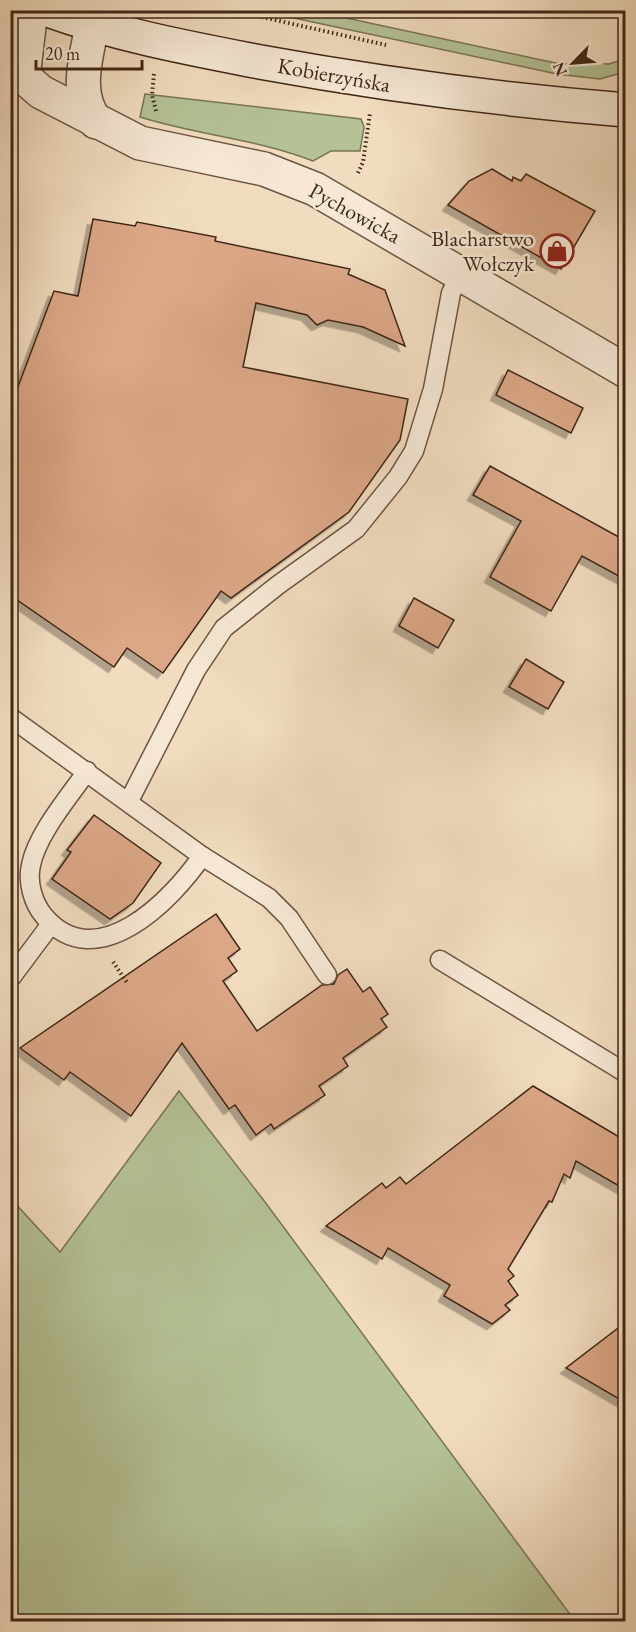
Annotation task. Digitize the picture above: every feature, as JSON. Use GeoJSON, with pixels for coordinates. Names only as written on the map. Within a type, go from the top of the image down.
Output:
{"type":"FeatureCollection","features":[{"type":"Feature","properties":{"kind":"street","name":"Pychowicka"},"geometry":{"type":"LineString","coordinates":[[31,10],[24,69],[26,79],[41,92],[140,143],[240,163],[287,176],[331,198],[461,272],[626,370]]}},
{"type":"Feature","properties":{"kind":"street","name":"Kobierzyńska"},"geometry":{"type":"LineString","coordinates":[[48,10],[93,18],[166,45],[419,89],[626,111]]}},
{"type":"Feature","properties":{"kind":"street"},"geometry":{"type":"LineString","coordinates":[[93,18],[82,90],[88,111],[96,122]]}},
{"type":"Feature","properties":{"kind":"lane"},"geometry":{"type":"LineString","coordinates":[[129,801],[207,651],[224,628],[278,585],[356,529],[398,477],[414,451],[433,389],[451,293],[461,272]]}},
{"type":"Feature","properties":{"kind":"lane"},"geometry":{"type":"LineString","coordinates":[[10,717],[202,856],[269,898],[289,918],[327,975]]}},
{"type":"Feature","properties":{"kind":"lane"},"geometry":{"type":"LineString","coordinates":[[87,771],[41,840],[31,864],[29,882],[38,908],[51,924],[69,934],[89,939],[111,936],[169,898],[202,856]]}},
{"type":"Feature","properties":{"kind":"lane"},"geometry":{"type":"LineString","coordinates":[[10,979],[51,924]]}},
{"type":"Feature","properties":{"kind":"lane"},"geometry":{"type":"LineString","coordinates":[[440,960],[626,1073]]}},
{"type":"Feature","properties":{"kind":"path"},"geometry":{"type":"LineString","coordinates":[[153,85],[154,78]]}},
{"type":"Feature","properties":{"kind":"path"},"geometry":{"type":"LineString","coordinates":[[356,180],[363,162],[370,112]]}},
{"type":"Feature","properties":{"kind":"path"},"geometry":{"type":"LineString","coordinates":[[10,1120],[17,1128]]}},
{"type":"Feature","properties":{"kind":"green space"},"geometry":{"type":"Polygon","coordinates":[[[261,11],[314,11],[560,64],[609,64],[618,61],[625,51],[625,72],[600,79],[557,74],[261,11]]]}},
{"type":"Feature","properties":{"kind":"green space"},"geometry":{"type":"Polygon","coordinates":[[[145,94],[361,119],[364,127],[360,151],[331,151],[313,161],[270,147],[162,123],[140,117],[145,94]]]}},
{"type":"Feature","properties":{"kind":"green space"},"geometry":{"type":"Polygon","coordinates":[[[179,1091],[265,1202],[575,1621],[11,1621],[11,1199],[60,1252],[179,1091]]]}},
{"type":"Feature","properties":{"kind":"building"},"geometry":{"type":"Polygon","coordinates":[[[492,169],[512,181],[513,177],[521,181],[526,174],[595,211],[561,269],[448,205],[469,181],[492,169]]]}},
{"type":"Feature","properties":{"kind":"building"},"geometry":{"type":"Polygon","coordinates":[[[93,219],[135,226],[137,222],[216,237],[215,241],[350,269],[348,274],[385,290],[405,346],[363,327],[328,320],[317,325],[307,315],[256,303],[243,367],[408,399],[400,440],[349,512],[231,598],[221,591],[163,673],[127,648],[114,667],[10,595],[10,408],[54,291],[78,296],[93,219]]]}},
{"type":"Feature","properties":{"kind":"building"},"geometry":{"type":"Polygon","coordinates":[[[508,370],[583,408],[571,433],[496,395],[508,370]]]}},
{"type":"Feature","properties":{"kind":"building"},"geometry":{"type":"Polygon","coordinates":[[[490,466],[626,541],[626,580],[582,556],[551,611],[490,577],[521,521],[473,495],[490,466]]]}},
{"type":"Feature","properties":{"kind":"building"},"geometry":{"type":"Polygon","coordinates":[[[414,598],[454,620],[438,648],[399,626],[414,598]]]}},
{"type":"Feature","properties":{"kind":"building"},"geometry":{"type":"Polygon","coordinates":[[[526,659],[564,682],[548,709],[509,687],[526,659]]]}},
{"type":"Feature","properties":{"kind":"building"},"geometry":{"type":"Polygon","coordinates":[[[94,815],[161,863],[133,903],[110,919],[52,879],[71,852],[67,850],[94,815]]]}},
{"type":"Feature","properties":{"kind":"building"},"geometry":{"type":"Polygon","coordinates":[[[216,914],[240,949],[228,958],[237,971],[223,981],[257,1031],[322,985],[334,984],[338,975],[347,969],[363,992],[370,987],[388,1014],[381,1019],[387,1027],[343,1058],[348,1066],[319,1086],[325,1095],[274,1129],[271,1124],[256,1135],[235,1105],[229,1109],[182,1043],[131,1116],[70,1072],[64,1080],[20,1048],[216,914]]]}},
{"type":"Feature","properties":{"kind":"building"},"geometry":{"type":"Polygon","coordinates":[[[533,1086],[626,1141],[626,1190],[576,1161],[570,1178],[564,1174],[552,1202],[549,1201],[508,1269],[514,1276],[508,1281],[518,1295],[505,1305],[510,1310],[492,1324],[444,1296],[450,1285],[388,1248],[382,1259],[326,1226],[382,1183],[386,1188],[400,1177],[406,1184],[533,1086]]]}},
{"type":"Feature","properties":{"kind":"building"},"geometry":{"type":"Polygon","coordinates":[[[626,1322],[626,1403],[566,1368],[626,1322]]]}},
{"type":"Feature","properties":{"kind":"place","name":"Blacharstwo Wołczyk"},"geometry":{"type":"Point","coordinates":[557,251]}}]}
